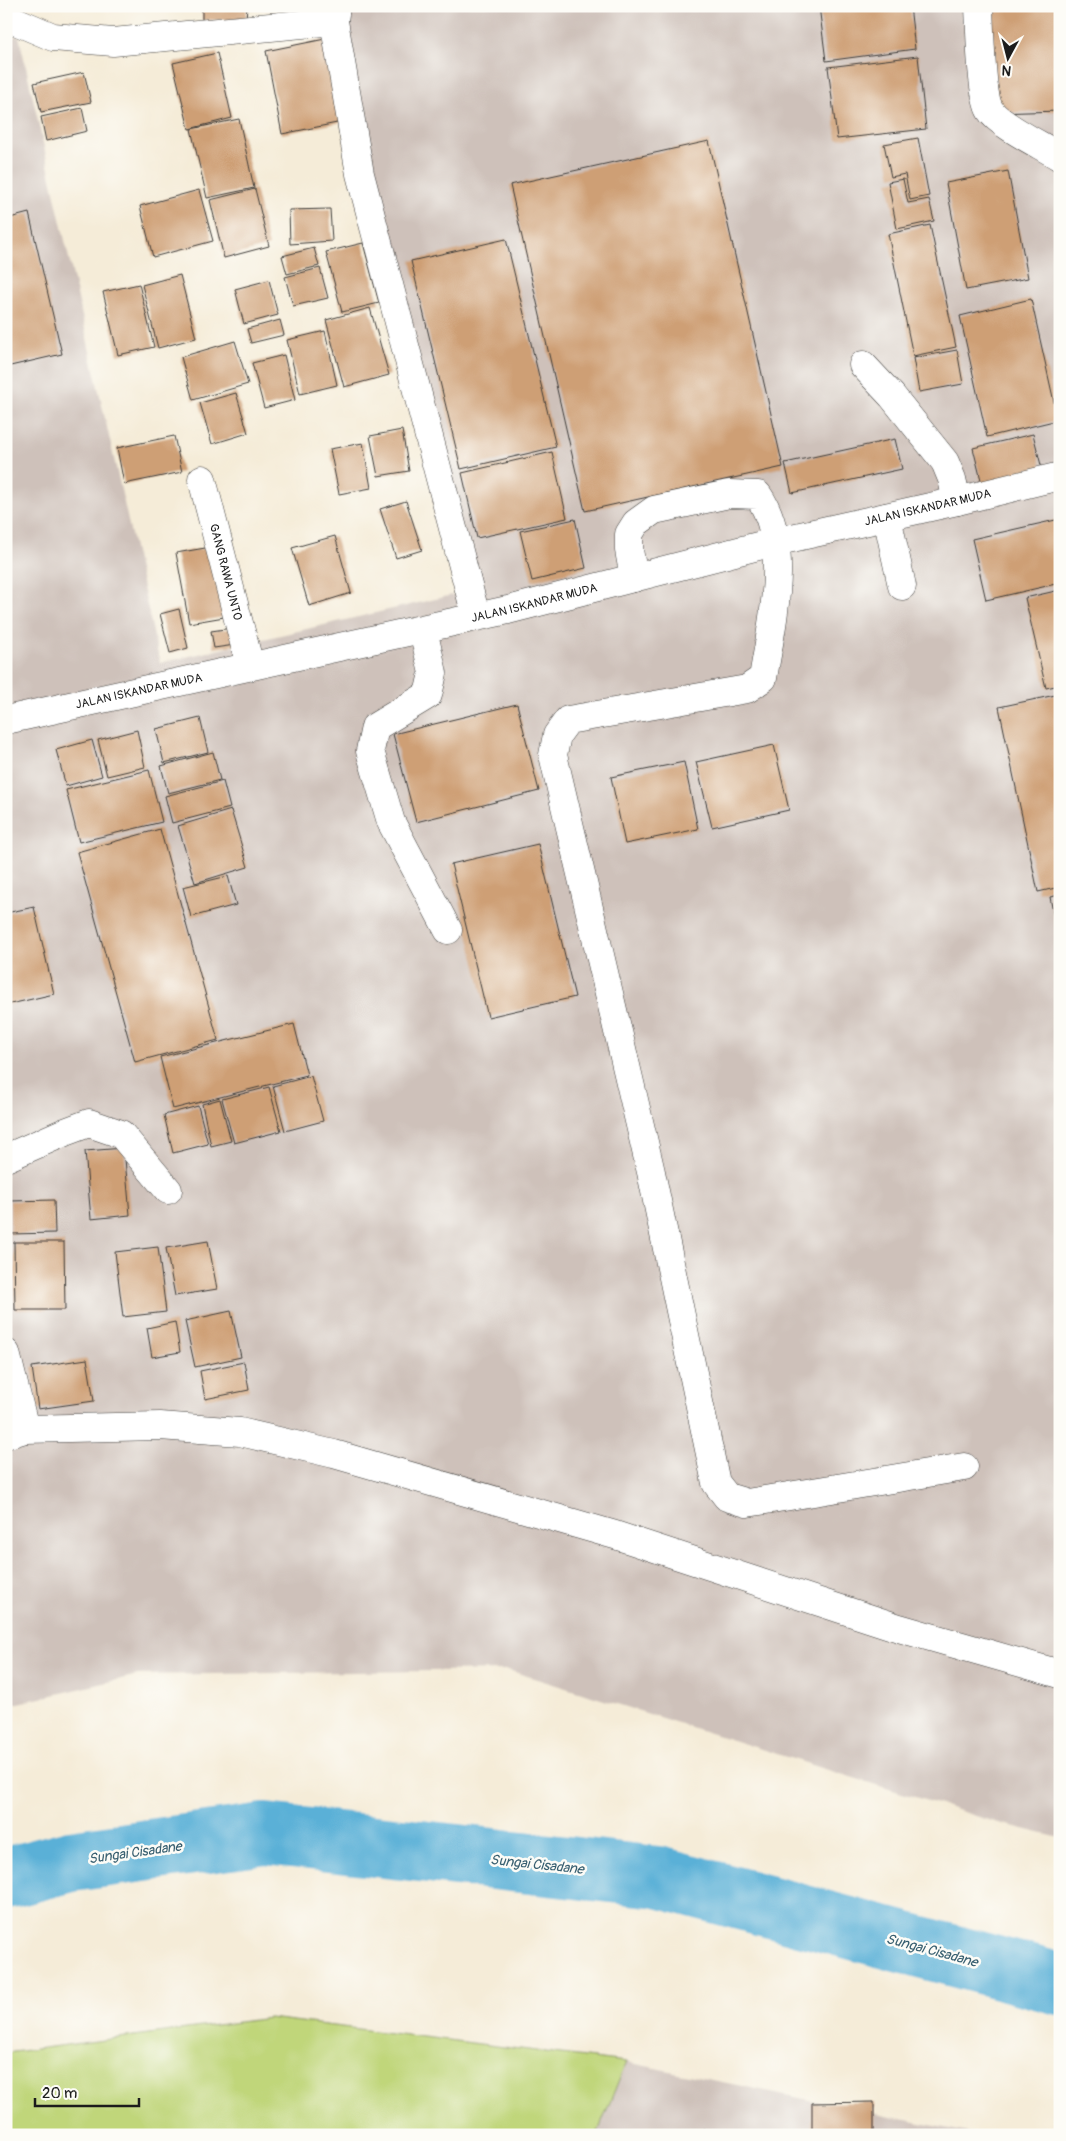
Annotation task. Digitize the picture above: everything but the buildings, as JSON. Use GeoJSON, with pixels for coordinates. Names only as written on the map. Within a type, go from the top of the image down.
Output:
{"type":"FeatureCollection","features":[{"type":"Feature","properties":{"kind":"street"},"geometry":{"type":"LineString","coordinates":[[979,6],[984,85],[989,109],[1003,122],[1060,157]]}},
{"type":"Feature","properties":{"kind":"street"},"geometry":{"type":"LineString","coordinates":[[6,17],[53,37],[113,42],[335,13],[360,174],[476,616]]}},
{"type":"Feature","properties":{"kind":"street"},"geometry":{"type":"LineString","coordinates":[[863,365],[892,396],[945,462],[952,479],[956,501]]}},
{"type":"Feature","properties":{"kind":"street","name":"JALAN ISKANDAR MUDA"},"geometry":{"type":"LineString","coordinates":[[6,720],[423,630],[774,542],[1060,476]]}},
{"type":"Feature","properties":{"kind":"street","name":"GANG RAWA UNTO"},"geometry":{"type":"LineString","coordinates":[[202,479],[250,666]]}},
{"type":"Feature","properties":{"kind":"street"},"geometry":{"type":"LineString","coordinates":[[634,578],[629,550],[629,534],[636,523],[654,510],[729,494],[758,496],[767,509],[774,542],[777,590],[763,678],[747,689],[568,720],[557,735],[553,754],[651,1172],[716,1484],[728,1497],[747,1504],[964,1468]]}},
{"type":"Feature","properties":{"kind":"street"},"geometry":{"type":"LineString","coordinates":[[887,517],[902,586]]}},
{"type":"Feature","properties":{"kind":"street"},"geometry":{"type":"LineString","coordinates":[[423,630],[433,673],[428,694],[375,727],[370,751],[391,822],[448,930]]}},
{"type":"Feature","properties":{"kind":"street"},"geometry":{"type":"LineString","coordinates":[[6,1158],[89,1123],[121,1134],[168,1190]]}},
{"type":"Feature","properties":{"kind":"street"},"geometry":{"type":"LineString","coordinates":[[6,1353],[16,1432],[160,1426],[240,1432],[334,1454],[615,1535],[899,1628],[1060,1674]]}},
{"type":"Feature","properties":{"kind":"shaded area"},"geometry":{"type":"Polygon","coordinates":[[[345,6],[1060,6],[1060,1838],[995,1822],[508,1670],[138,1675],[6,1706],[6,37],[19,36],[160,663],[457,594],[342,23],[345,6]]]}},
{"type":"Feature","properties":{"kind":"shaded area"},"geometry":{"type":"Polygon","coordinates":[[[626,2062],[978,2135],[597,2135],[626,2062]]]}},
{"type":"Feature","properties":{"kind":"green space"},"geometry":{"type":"Polygon","coordinates":[[[269,2018],[626,2062],[597,2135],[6,2135],[6,2053],[269,2018]]]}},
{"type":"Feature","properties":{"kind":"waterway","name":"Sungai Cisadane"},"geometry":{"type":"LineString","coordinates":[[6,1878],[71,1861],[265,1834],[658,1877],[1060,1984]]}}]}
